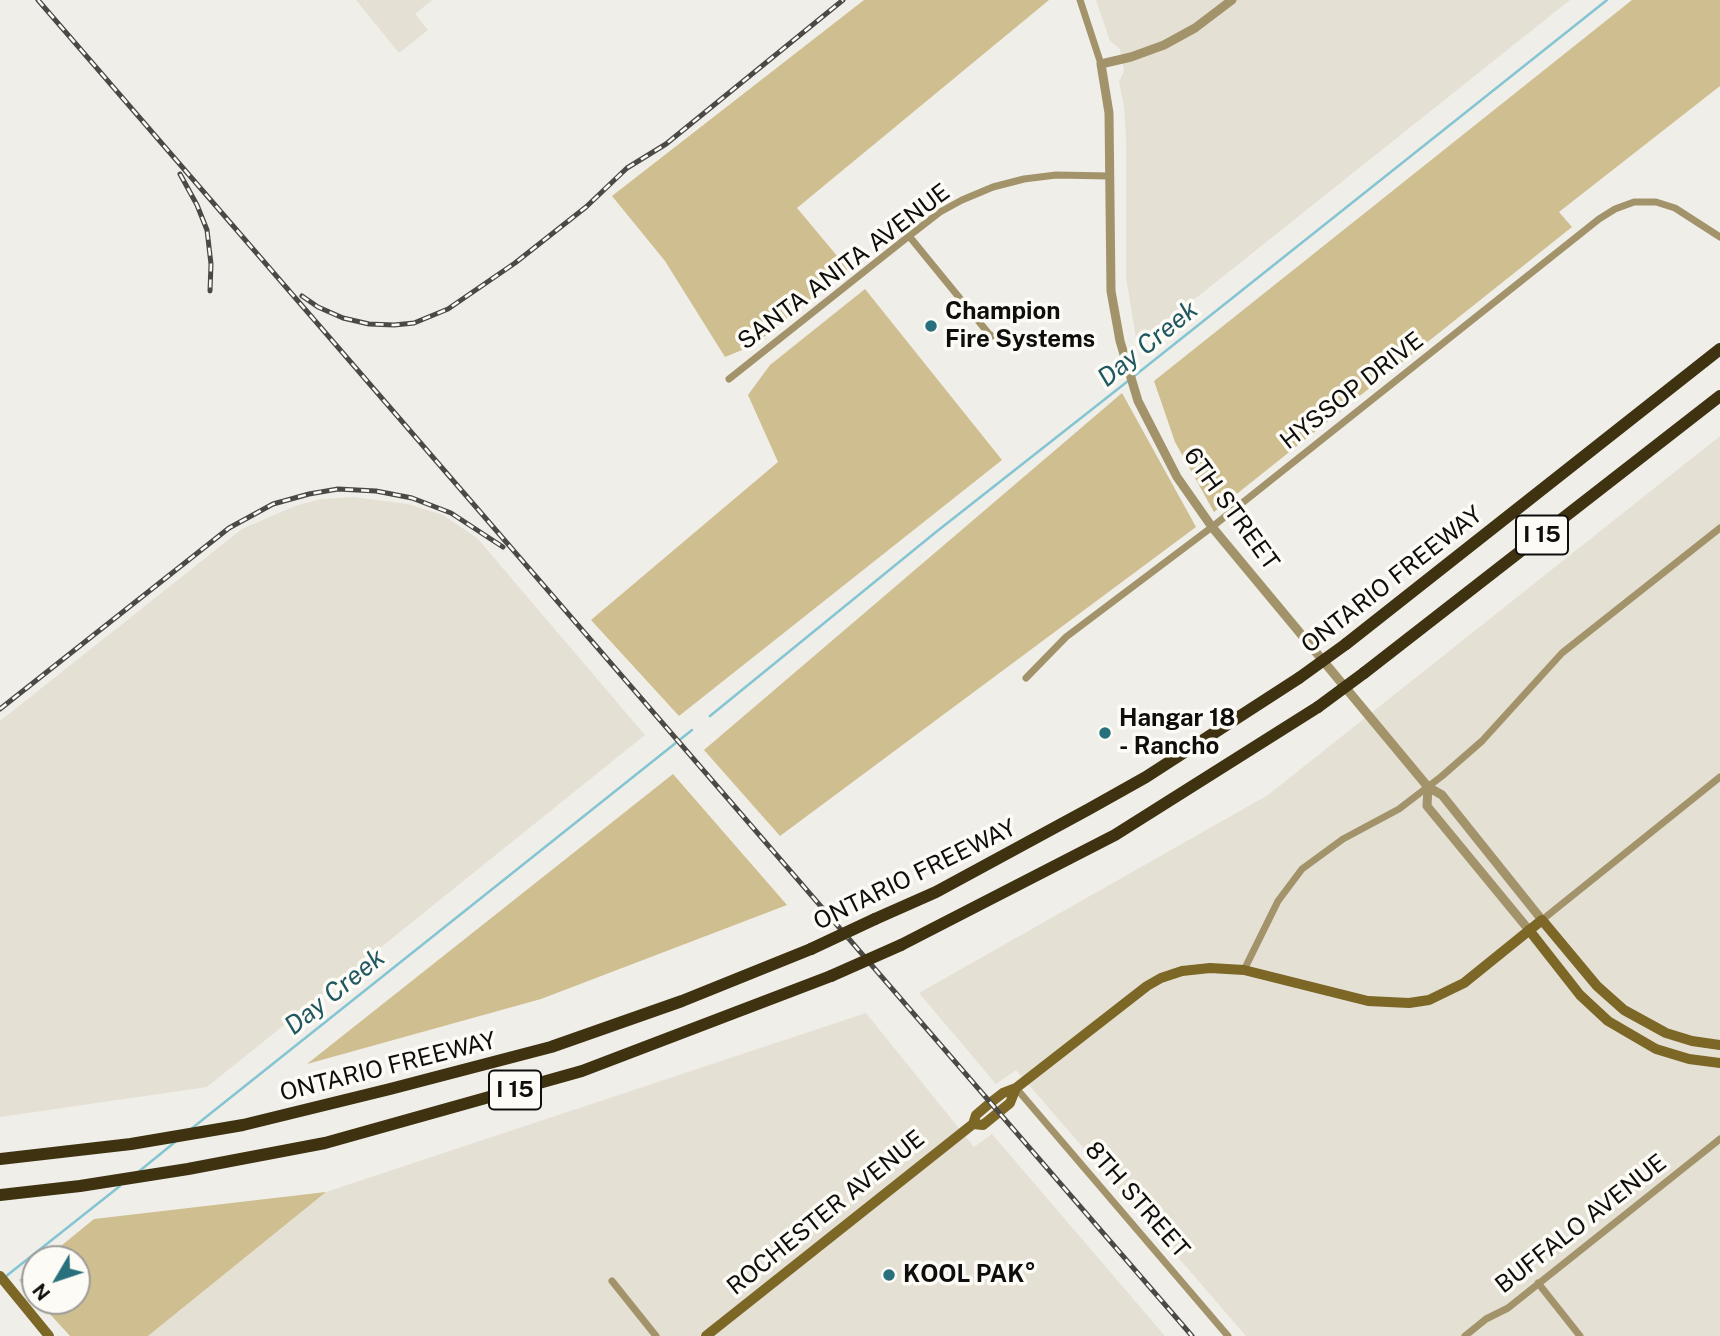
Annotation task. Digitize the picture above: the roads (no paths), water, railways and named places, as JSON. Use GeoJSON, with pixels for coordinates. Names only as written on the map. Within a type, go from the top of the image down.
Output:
{"type":"FeatureCollection","features":[{"type":"Feature","properties":{"kind":"highway","name":"ONTARIO FREEWAY"},"geometry":{"type":"LineString","coordinates":[[0,1160],[131,1144],[243,1125],[551,1047],[682,1001],[811,949],[936,892],[1146,777],[1299,678],[1346,644],[1720,349]]}},
{"type":"Feature","properties":{"kind":"highway","name":"I 15"},"geometry":{"type":"LineString","coordinates":[[0,1195],[188,1169],[325,1143],[582,1071],[831,976],[901,945],[1115,835],[1318,707],[1720,396]]}},
{"type":"Feature","properties":{"kind":"main road","name":"ROCHESTER AVENUE"},"geometry":{"type":"LineString","coordinates":[[706,1336],[973,1124],[976,1115],[990,1102],[1016,1088],[1161,978],[1192,969],[1225,968],[1244,970],[1368,1000],[1409,1003],[1429,1000],[1464,983],[1542,920]]}},
{"type":"Feature","properties":{"kind":"main road","name":"6TH STREET"},"geometry":{"type":"LineString","coordinates":[[1542,920],[1597,986],[1623,1010],[1666,1033],[1692,1041],[1720,1045]]}},
{"type":"Feature","properties":{"kind":"main road","name":"6TH STREET"},"geometry":{"type":"LineString","coordinates":[[1528,930],[1580,995],[1624,1032],[1656,1049],[1678,1056],[1720,1063]]}},
{"type":"Feature","properties":{"kind":"main road"},"geometry":{"type":"LineString","coordinates":[[0,1276],[49,1336]]}},
{"type":"Feature","properties":{"kind":"street","name":"6TH STREET"},"geometry":{"type":"LineString","coordinates":[[1080,0],[1101,64],[1109,113],[1111,291],[1124,358],[1138,401],[1177,477],[1212,527],[1428,787],[1441,795],[1542,920]]}},
{"type":"Feature","properties":{"kind":"street"},"geometry":{"type":"LineString","coordinates":[[1101,64],[1167,44],[1195,28],[1232,0]]}},
{"type":"Feature","properties":{"kind":"street","name":"SANTA ANITA AVENUE"},"geometry":{"type":"LineString","coordinates":[[729,379],[949,207],[993,187],[1041,176],[1109,176]]}},
{"type":"Feature","properties":{"kind":"street","name":"HYSSOP DRIVE"},"geometry":{"type":"LineString","coordinates":[[1026,678],[1066,637],[1212,527],[1590,226],[1615,209],[1634,202],[1656,202],[1675,208],[1720,237]]}},
{"type":"Feature","properties":{"kind":"street"},"geometry":{"type":"LineString","coordinates":[[909,236],[989,334],[1008,344]]}},
{"type":"Feature","properties":{"kind":"street"},"geometry":{"type":"LineString","coordinates":[[1244,970],[1278,901],[1302,869],[1343,839],[1399,809],[1428,787],[1482,741],[1562,653],[1720,528]]}},
{"type":"Feature","properties":{"kind":"street"},"geometry":{"type":"LineString","coordinates":[[1542,920],[1720,777]]}},
{"type":"Feature","properties":{"kind":"street","name":"6TH STREET"},"geometry":{"type":"LineString","coordinates":[[1428,787],[1427,806],[1528,930]]}},
{"type":"Feature","properties":{"kind":"street","name":"8TH STREET"},"geometry":{"type":"LineString","coordinates":[[1016,1088],[1228,1336]]}},
{"type":"Feature","properties":{"kind":"street","name":"BUFFALO AVENUE"},"geometry":{"type":"LineString","coordinates":[[1465,1336],[1486,1319],[1508,1308],[1720,1139]]}},
{"type":"Feature","properties":{"kind":"street"},"geometry":{"type":"LineString","coordinates":[[612,1281],[656,1336]]}},
{"type":"Feature","properties":{"kind":"street"},"geometry":{"type":"LineString","coordinates":[[1538,1283],[1580,1336]]}},
{"type":"Feature","properties":{"kind":"waterway","name":"Day Creek"},"geometry":{"type":"LineString","coordinates":[[1133,377],[1607,0]]}},
{"type":"Feature","properties":{"kind":"waterway","name":"Day Creek"},"geometry":{"type":"LineString","coordinates":[[710,716],[936,532],[1128,381]]}},
{"type":"Feature","properties":{"kind":"waterway","name":"Day Creek"},"geometry":{"type":"LineString","coordinates":[[191,1129],[692,730]]}},
{"type":"Feature","properties":{"kind":"waterway","name":"Day Creek"},"geometry":{"type":"LineString","coordinates":[[137,1173],[175,1142]]}},
{"type":"Feature","properties":{"kind":"waterway","name":"Day Creek"},"geometry":{"type":"LineString","coordinates":[[5,1277],[120,1186]]}},
{"type":"Feature","properties":{"kind":"railway"},"geometry":{"type":"LineString","coordinates":[[38,0],[1192,1336]]}},
{"type":"Feature","properties":{"kind":"railway"},"geometry":{"type":"LineString","coordinates":[[302,296],[318,307],[343,318],[369,324],[414,323],[448,309],[515,263],[586,207],[627,168],[666,144],[843,0]]}},
{"type":"Feature","properties":{"kind":"railway"},"geometry":{"type":"LineString","coordinates":[[180,174],[207,230],[211,264],[210,291]]}},
{"type":"Feature","properties":{"kind":"railway"},"geometry":{"type":"LineString","coordinates":[[0,709],[229,528],[273,504],[338,489],[376,491],[412,498],[451,513],[503,547]]}},
{"type":"Feature","properties":{"kind":"place","name":"Champion Fire Systems"},"geometry":{"type":"Point","coordinates":[931,326]}},
{"type":"Feature","properties":{"kind":"place","name":"Hangar 18 - Rancho"},"geometry":{"type":"Point","coordinates":[1105,733]}},
{"type":"Feature","properties":{"kind":"place","name":"KOOL PAK°"},"geometry":{"type":"Point","coordinates":[889,1275]}}]}
